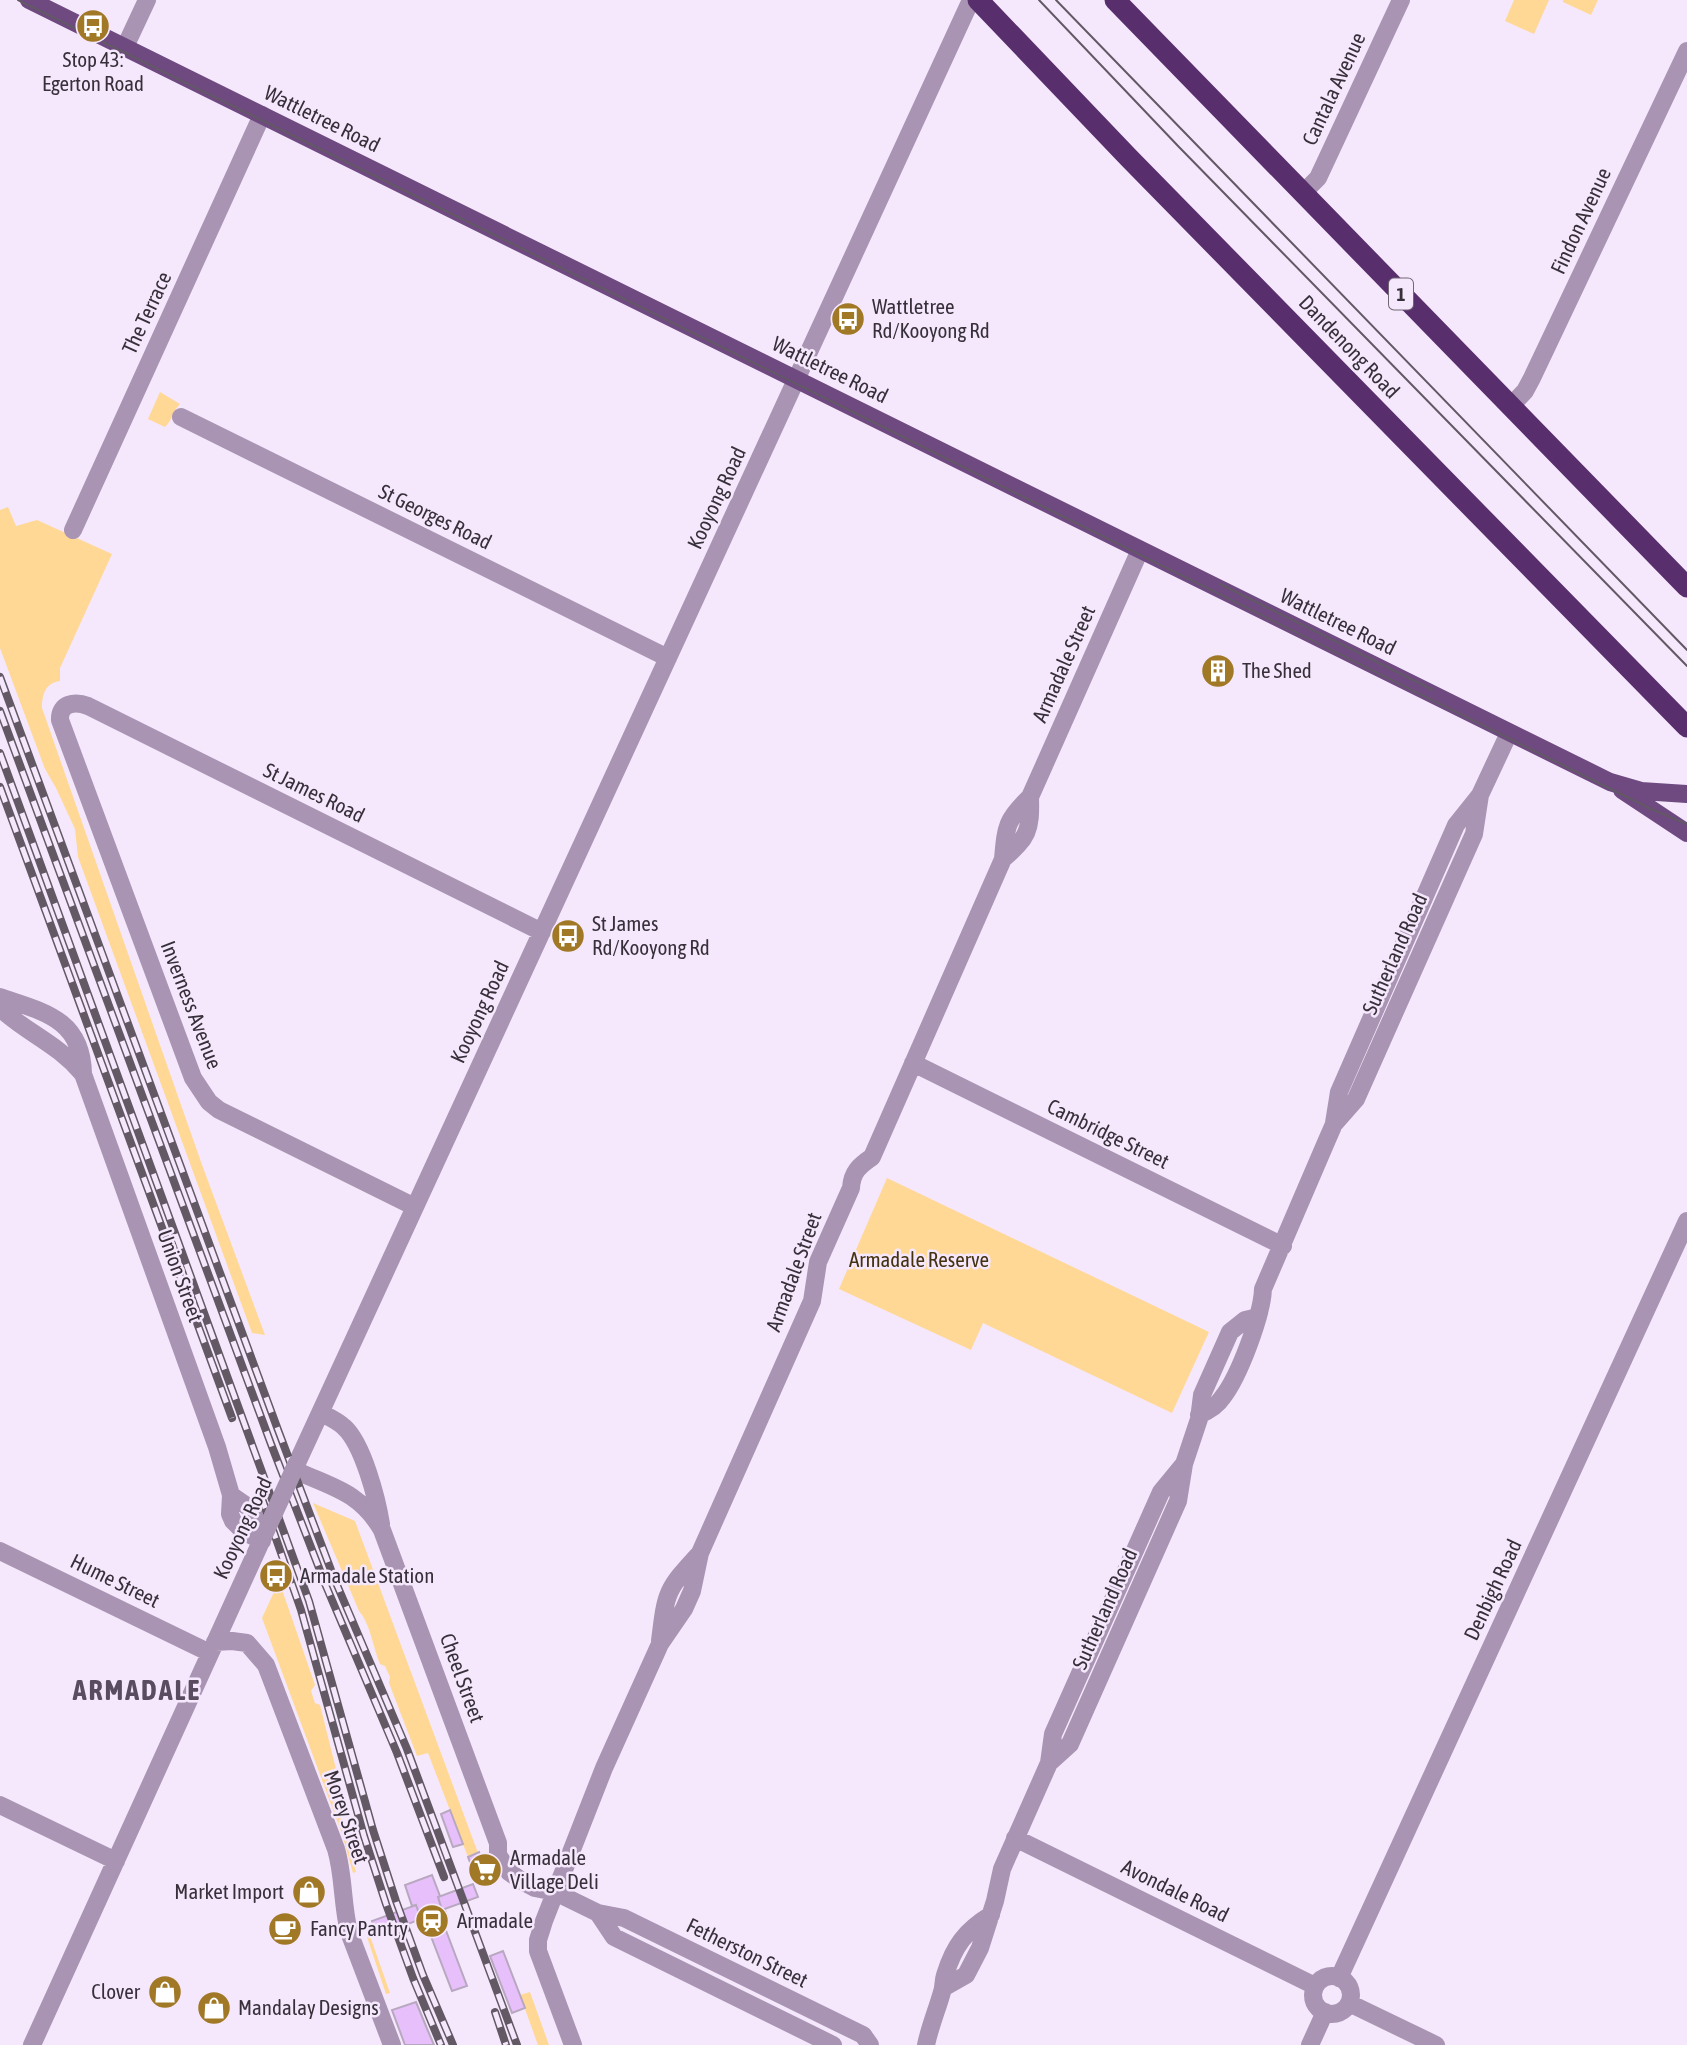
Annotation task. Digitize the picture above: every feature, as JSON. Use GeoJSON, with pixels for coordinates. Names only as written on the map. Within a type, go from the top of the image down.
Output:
{"type":"FeatureCollection","features":[{"type":"Feature","properties":{"kind":"highway","name":"Dandenong Road"},"geometry":{"type":"LineString","coordinates":[[978,0],[1129,158],[1687,727]]}},
{"type":"Feature","properties":{"kind":"highway","name":"1"},"geometry":{"type":"LineString","coordinates":[[1115,0],[1687,587]]}},
{"type":"Feature","properties":{"kind":"main road","name":"Wattletree Road"},"geometry":{"type":"LineString","coordinates":[[29,0],[1610,782],[1687,833]]}},
{"type":"Feature","properties":{"kind":"main road","name":"Wattletree Road"},"geometry":{"type":"LineString","coordinates":[[1610,782],[1641,791],[1687,794]]}},
{"type":"Feature","properties":{"kind":"street"},"geometry":{"type":"LineString","coordinates":[[125,47],[147,0]]}},
{"type":"Feature","properties":{"kind":"street","name":"Kooyong Road"},"geometry":{"type":"LineString","coordinates":[[32,2045],[213,1648],[264,1528],[298,1469],[415,1207],[971,0]]}},
{"type":"Feature","properties":{"kind":"street","name":"Cantala Avenue"},"geometry":{"type":"LineString","coordinates":[[1303,193],[1318,178],[1401,0]]}},
{"type":"Feature","properties":{"kind":"street","name":"Findon Avenue"},"geometry":{"type":"LineString","coordinates":[[1511,406],[1525,391],[1532,378],[1687,51]]}},
{"type":"Feature","properties":{"kind":"street","name":"The Terrace"},"geometry":{"type":"LineString","coordinates":[[73,530],[262,115]]}},
{"type":"Feature","properties":{"kind":"street","name":"St Georges Road"},"geometry":{"type":"LineString","coordinates":[[181,417],[668,658]]}},
{"type":"Feature","properties":{"kind":"street","name":"Armadale Street"},"geometry":{"type":"LineString","coordinates":[[555,1892],[604,1768],[660,1644],[665,1600],[672,1583],[700,1553],[812,1301],[818,1262],[858,1166],[872,1157],[1003,859],[1005,830],[1013,814],[1030,797],[1140,550]]}},
{"type":"Feature","properties":{"kind":"street","name":"St James Road"},"geometry":{"type":"LineString","coordinates":[[65,706],[77,703],[88,706],[542,932]]}},
{"type":"Feature","properties":{"kind":"street","name":"Inverness Avenue"},"geometry":{"type":"LineString","coordinates":[[65,706],[61,710],[60,720],[192,1078],[201,1091],[219,1110],[415,1207]]}},
{"type":"Feature","properties":{"kind":"street","name":"Sutherland Road"},"geometry":{"type":"LineString","coordinates":[[926,2045],[945,1975],[962,1937],[990,1915],[1002,1869],[1049,1763],[1053,1734],[1161,1492],[1184,1464],[1199,1415],[1202,1395],[1228,1336],[1241,1322],[1258,1317],[1263,1302],[1263,1289],[1334,1124],[1356,1098],[1474,834],[1480,795],[1509,733]]}},
{"type":"Feature","properties":{"kind":"street","name":"Union Street"},"geometry":{"type":"LineString","coordinates":[[0,997],[46,1012],[60,1021],[77,1042],[83,1056],[83,1074],[217,1447],[231,1495],[230,1514],[243,1531],[264,1528]]}},
{"type":"Feature","properties":{"kind":"street","name":"Union Street"},"geometry":{"type":"LineString","coordinates":[[0,1007],[15,1021],[68,1056],[83,1074]]}},
{"type":"Feature","properties":{"kind":"street","name":"Cambridge Street"},"geometry":{"type":"LineString","coordinates":[[913,1063],[1283,1246]]}},
{"type":"Feature","properties":{"kind":"street","name":"Denbigh Road"},"geometry":{"type":"LineString","coordinates":[[1339,1978],[1687,1222]]}},
{"type":"Feature","properties":{"kind":"street","name":"Cheel Street"},"geometry":{"type":"LineString","coordinates":[[321,1413],[341,1424],[353,1437],[377,1497],[383,1530],[499,1843],[509,1852],[518,1867],[543,1879],[555,1892]]}},
{"type":"Feature","properties":{"kind":"street","name":"Cheel Street"},"geometry":{"type":"LineString","coordinates":[[298,1469],[360,1500],[383,1530]]}},
{"type":"Feature","properties":{"kind":"street"},"geometry":{"type":"LineString","coordinates":[[231,1495],[264,1528]]}},
{"type":"Feature","properties":{"kind":"street","name":"Hume Street"},"geometry":{"type":"LineString","coordinates":[[0,1551],[213,1648]]}},
{"type":"Feature","properties":{"kind":"street","name":"Morey Street"},"geometry":{"type":"LineString","coordinates":[[213,1648],[232,1640],[247,1643],[266,1665],[336,1849],[343,1879],[345,1916],[349,1931],[392,2045]]}},
{"type":"Feature","properties":{"kind":"street"},"geometry":{"type":"LineString","coordinates":[[0,1805],[116,1861]]}},
{"type":"Feature","properties":{"kind":"street","name":"Avondale Road"},"geometry":{"type":"LineString","coordinates":[[1015,1839],[1315,1986]]}},
{"type":"Feature","properties":{"kind":"street"},"geometry":{"type":"LineString","coordinates":[[555,1892],[537,1945],[573,2045]]}},
{"type":"Feature","properties":{"kind":"street","name":"Fetherston Street"},"geometry":{"type":"LineString","coordinates":[[555,1892],[598,1913],[624,1918],[787,1997],[863,2035],[870,2045]]}},
{"type":"Feature","properties":{"kind":"street","name":"Fetherston Street"},"geometry":{"type":"LineString","coordinates":[[598,1913],[614,1937],[833,2045]]}},
{"type":"Feature","properties":{"kind":"street"},"geometry":{"type":"LineString","coordinates":[[684,1971],[694,1952]]}},
{"type":"Feature","properties":{"kind":"street"},"geometry":{"type":"LineString","coordinates":[[1328,1976],[1339,1978],[1349,1988],[1349,2003],[1337,2013],[1325,2012],[1314,2001],[1315,1986],[1328,1976]]}},
{"type":"Feature","properties":{"kind":"street"},"geometry":{"type":"LineString","coordinates":[[758,2008],[768,1988]]}},
{"type":"Feature","properties":{"kind":"street"},"geometry":{"type":"LineString","coordinates":[[777,2017],[787,1997]]}},
{"type":"Feature","properties":{"kind":"street"},"geometry":{"type":"LineString","coordinates":[[1349,2003],[1436,2045]]}},
{"type":"Feature","properties":{"kind":"street"},"geometry":{"type":"LineString","coordinates":[[1310,2045],[1325,2012]]}},
{"type":"Feature","properties":{"kind":"green space"},"geometry":{"type":"Polygon","coordinates":[[[1514,0],[1549,0],[1534,34],[1505,21],[1514,0]]]}},
{"type":"Feature","properties":{"kind":"green space"},"geometry":{"type":"Polygon","coordinates":[[[1563,0],[1598,0],[1591,15],[1563,0]]]}},
{"type":"Feature","properties":{"kind":"green space"},"geometry":{"type":"Polygon","coordinates":[[[160,392],[180,404],[165,427],[148,419],[160,392]]]}},
{"type":"Feature","properties":{"kind":"green space"},"geometry":{"type":"Polygon","coordinates":[[[8,507],[16,526],[37,520],[112,554],[60,668],[60,681],[45,690],[42,708],[201,1162],[265,1335],[252,1333],[78,857],[75,829],[45,769],[0,648],[0,510],[8,507]]]}},
{"type":"Feature","properties":{"kind":"green space","name":"Armadale Reserve"},"geometry":{"type":"Polygon","coordinates":[[[887,1178],[1209,1332],[1172,1413],[983,1323],[971,1350],[839,1289],[887,1178]]]}},
{"type":"Feature","properties":{"kind":"green space"},"geometry":{"type":"Polygon","coordinates":[[[313,1503],[355,1521],[478,1853],[468,1857],[428,1753],[417,1756],[389,1683],[390,1677],[385,1666],[380,1664],[366,1622],[313,1503]]]}},
{"type":"Feature","properties":{"kind":"green space"},"geometry":{"type":"Polygon","coordinates":[[[279,1581],[315,1685],[311,1691],[315,1703],[320,1705],[341,1789],[333,1791],[356,1872],[353,1873],[342,1834],[262,1618],[279,1581]]]}},
{"type":"Feature","properties":{"kind":"green space"},"geometry":{"type":"Polygon","coordinates":[[[370,1936],[390,1993],[386,1994],[367,1937],[370,1936]]]}},
{"type":"Feature","properties":{"kind":"green space"},"geometry":{"type":"Polygon","coordinates":[[[530,1992],[549,2045],[538,2045],[520,1995],[530,1992]]]}},
{"type":"Feature","properties":{"kind":"building","name":"The Shed"},"geometry":{"type":"Polygon","coordinates":[[[1213,662],[1227,669],[1222,680],[1209,673],[1213,662]]]}},
{"type":"Feature","properties":{"kind":"building"},"geometry":{"type":"Polygon","coordinates":[[[450,1810],[463,1844],[453,1847],[441,1814],[450,1810]]]}},
{"type":"Feature","properties":{"kind":"building"},"geometry":{"type":"Polygon","coordinates":[[[479,1852],[489,1878],[478,1883],[468,1857],[479,1852]]]}},
{"type":"Feature","properties":{"kind":"building"},"geometry":{"type":"Polygon","coordinates":[[[432,1875],[442,1910],[445,1910],[448,1918],[422,1928],[416,1905],[412,1906],[405,1885],[432,1875]]]}},
{"type":"Feature","properties":{"kind":"building"},"geometry":{"type":"Polygon","coordinates":[[[473,1884],[478,1897],[442,1910],[438,1897],[473,1884]]]}},
{"type":"Feature","properties":{"kind":"building"},"geometry":{"type":"Polygon","coordinates":[[[416,1905],[421,1919],[377,1936],[372,1921],[416,1905]]]}},
{"type":"Feature","properties":{"kind":"building"},"geometry":{"type":"Polygon","coordinates":[[[442,1920],[467,1986],[452,1991],[427,1926],[442,1920]]]}},
{"type":"Feature","properties":{"kind":"building"},"geometry":{"type":"Polygon","coordinates":[[[503,1951],[525,2008],[512,2013],[490,1956],[503,1951]]]}},
{"type":"Feature","properties":{"kind":"building"},"geometry":{"type":"Polygon","coordinates":[[[416,2002],[434,2045],[405,2045],[392,2010],[416,2002]]]}},
{"type":"Feature","properties":{"kind":"tram line"},"geometry":{"type":"LineString","coordinates":[[18,0],[1651,809],[1687,824]]}},
{"type":"Feature","properties":{"kind":"tram line"},"geometry":{"type":"LineString","coordinates":[[1039,0],[1179,147],[1687,666]]}},
{"type":"Feature","properties":{"kind":"tram line"},"geometry":{"type":"LineString","coordinates":[[1056,0],[1687,650]]}},
{"type":"Feature","properties":{"kind":"tram line"},"geometry":{"type":"LineString","coordinates":[[1220,584],[1433,690]]}},
{"type":"Feature","properties":{"kind":"railway"},"geometry":{"type":"LineString","coordinates":[[0,677],[278,1430],[334,1578],[407,1749],[517,2045]]}},
{"type":"Feature","properties":{"kind":"railway"},"geometry":{"type":"LineString","coordinates":[[0,711],[271,1444],[326,1586],[397,1753],[444,1877]]}},
{"type":"Feature","properties":{"kind":"railway"},"geometry":{"type":"LineString","coordinates":[[0,753],[309,1601],[373,1830],[396,1901],[423,1975],[453,2045]]}},
{"type":"Feature","properties":{"kind":"railway"},"geometry":{"type":"LineString","coordinates":[[0,787],[232,1418]]}},
{"type":"Feature","properties":{"kind":"railway"},"geometry":{"type":"LineString","coordinates":[[260,1493],[301,1610],[364,1836],[386,1904],[441,2045]]}},
{"type":"Feature","properties":{"kind":"railway"},"geometry":{"type":"LineString","coordinates":[[495,2012],[506,2045]]}},
{"type":"Feature","properties":{"kind":"place","name":"Stop 43: Egerton Road"},"geometry":{"type":"Point","coordinates":[93,26]}},
{"type":"Feature","properties":{"kind":"place","name":"Wattletree Rd/Kooyong Rd"},"geometry":{"type":"Point","coordinates":[848,319]}},
{"type":"Feature","properties":{"kind":"place","name":"The Shed"},"geometry":{"type":"Point","coordinates":[1218,671]}},
{"type":"Feature","properties":{"kind":"place","name":"St James Rd/Kooyong Rd"},"geometry":{"type":"Point","coordinates":[568,936]}},
{"type":"Feature","properties":{"kind":"place","name":"Armadale Station"},"geometry":{"type":"Point","coordinates":[276,1576]}},
{"type":"Feature","properties":{"kind":"place","name":"Armadale Village Deli"},"geometry":{"type":"Point","coordinates":[485,1870]}},
{"type":"Feature","properties":{"kind":"place","name":"Market Import"},"geometry":{"type":"Point","coordinates":[309,1892]}},
{"type":"Feature","properties":{"kind":"place","name":"Armadale"},"geometry":{"type":"Point","coordinates":[432,1921]}},
{"type":"Feature","properties":{"kind":"place","name":"Fancy Pantry"},"geometry":{"type":"Point","coordinates":[285,1929]}},
{"type":"Feature","properties":{"kind":"place","name":"Clover"},"geometry":{"type":"Point","coordinates":[165,1992]}},
{"type":"Feature","properties":{"kind":"place","name":"Mandalay Designs"},"geometry":{"type":"Point","coordinates":[214,2008]}},
{"type":"Feature","properties":{"kind":"district","name":"ARMADALE"},"geometry":{"type":"Point","coordinates":[137,1690]}}]}
